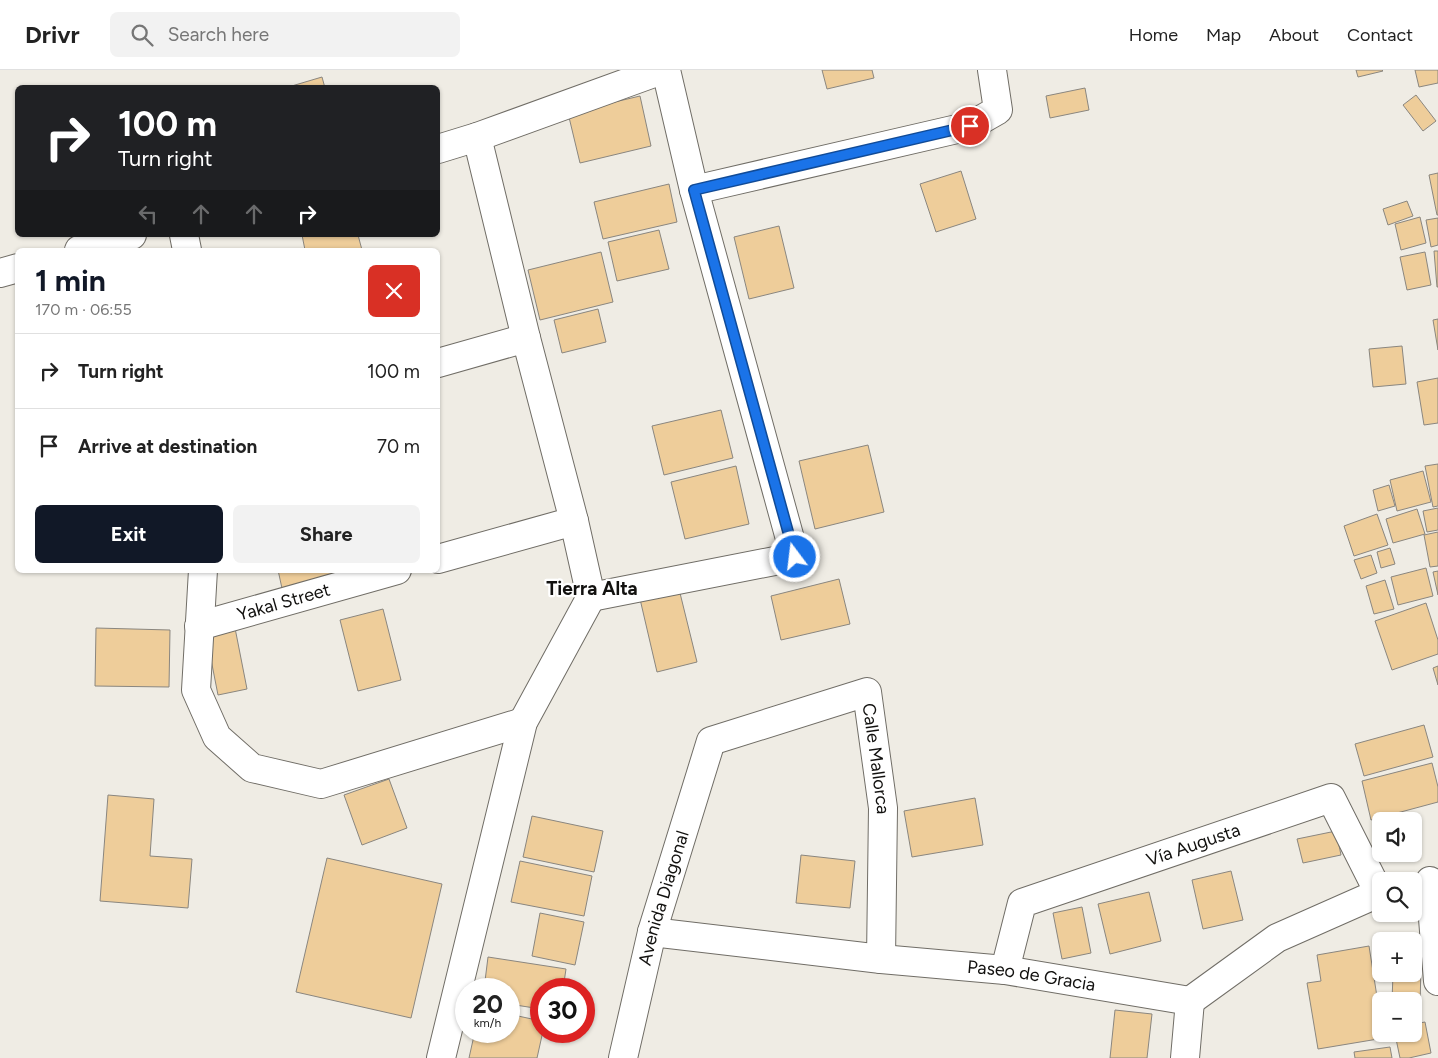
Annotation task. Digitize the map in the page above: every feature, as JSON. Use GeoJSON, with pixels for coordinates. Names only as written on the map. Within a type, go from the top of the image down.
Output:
{"type":"FeatureCollection","features":[{"type":"Feature","properties":{"kind":"street"},"geometry":{"type":"LineString","coordinates":[[440,147],[477,137],[662,70]]}},
{"type":"Feature","properties":{"kind":"street"},"geometry":{"type":"LineString","coordinates":[[592,597],[795,557],[694,190],[666,70]]}},
{"type":"Feature","properties":{"kind":"street"},"geometry":{"type":"LineString","coordinates":[[694,190],[970,126],[998,110],[992,70]]}},
{"type":"Feature","properties":{"kind":"street"},"geometry":{"type":"LineString","coordinates":[[441,1058],[523,722],[592,597],[477,137]]}},
{"type":"Feature","properties":{"kind":"street"},"geometry":{"type":"LineString","coordinates":[[86,248],[125,237]]}},
{"type":"Feature","properties":{"kind":"street"},"geometry":{"type":"LineString","coordinates":[[0,273],[15,269]]}},
{"type":"Feature","properties":{"kind":"street"},"geometry":{"type":"LineString","coordinates":[[440,362],[526,338]]}},
{"type":"Feature","properties":{"kind":"street"},"geometry":{"type":"LineString","coordinates":[[440,558],[574,521]]}},
{"type":"Feature","properties":{"kind":"street"},"geometry":{"type":"LineString","coordinates":[[203,573],[196,690],[217,737],[252,768],[321,784],[523,722]]}},
{"type":"Feature","properties":{"kind":"street","name":"Yakal Street"},"geometry":{"type":"LineString","coordinates":[[199,626],[387,573]]}},
{"type":"Feature","properties":{"kind":"street","name":"Calle Mallorca"},"geometry":{"type":"LineString","coordinates":[[711,741],[867,692],[882,808],[881,959]]}},
{"type":"Feature","properties":{"kind":"street","name":"Avenida Diagonal"},"geometry":{"type":"LineString","coordinates":[[623,1058],[652,932],[711,741]]}},
{"type":"Feature","properties":{"kind":"street","name":"Vía Augusta"},"geometry":{"type":"LineString","coordinates":[[1005,970],[1022,903],[1331,798],[1372,877]]}},
{"type":"Feature","properties":{"kind":"street"},"geometry":{"type":"LineString","coordinates":[[1427,882],[1438,981]]}},
{"type":"Feature","properties":{"kind":"street"},"geometry":{"type":"LineString","coordinates":[[1185,1058],[1190,1001],[1277,938],[1372,896]]}},
{"type":"Feature","properties":{"kind":"street","name":"Paseo de Gracia"},"geometry":{"type":"LineString","coordinates":[[652,932],[881,959],[1005,970],[1190,1001]]}},
{"type":"Feature","properties":{"kind":"building"},"geometry":{"type":"Polygon","coordinates":[[[822,70],[872,70],[874,78],[827,89],[822,70]]]}},
{"type":"Feature","properties":{"kind":"building"},"geometry":{"type":"Polygon","coordinates":[[[1356,70],[1382,70],[1383,71],[1358,77],[1356,70]]]}},
{"type":"Feature","properties":{"kind":"building"},"geometry":{"type":"Polygon","coordinates":[[[1415,70],[1438,70],[1438,83],[1419,87],[1415,70]]]}},
{"type":"Feature","properties":{"kind":"building"},"geometry":{"type":"Polygon","coordinates":[[[322,77],[324,85],[295,85],[322,77]]]}},
{"type":"Feature","properties":{"kind":"building"},"geometry":{"type":"Polygon","coordinates":[[[1085,88],[1089,110],[1050,118],[1046,96],[1085,88]]]}},
{"type":"Feature","properties":{"kind":"building"},"geometry":{"type":"Polygon","coordinates":[[[1416,95],[1436,121],[1423,131],[1403,105],[1416,95]]]}},
{"type":"Feature","properties":{"kind":"building"},"geometry":{"type":"Polygon","coordinates":[[[640,96],[651,146],[580,163],[568,113],[640,96]]]}},
{"type":"Feature","properties":{"kind":"building"},"geometry":{"type":"Polygon","coordinates":[[[961,171],[976,219],[936,232],[920,184],[961,171]]]}},
{"type":"Feature","properties":{"kind":"building"},"geometry":{"type":"Polygon","coordinates":[[[1438,173],[1438,215],[1437,215],[1429,175],[1438,173]]]}},
{"type":"Feature","properties":{"kind":"building"},"geometry":{"type":"Polygon","coordinates":[[[669,184],[677,222],[603,239],[594,202],[669,184]]]}},
{"type":"Feature","properties":{"kind":"building"},"geometry":{"type":"Polygon","coordinates":[[[1407,201],[1413,216],[1388,225],[1383,209],[1407,201]]]}},
{"type":"Feature","properties":{"kind":"building"},"geometry":{"type":"Polygon","coordinates":[[[1420,217],[1426,243],[1401,250],[1395,224],[1420,217]]]}},
{"type":"Feature","properties":{"kind":"building"},"geometry":{"type":"Polygon","coordinates":[[[1438,218],[1438,245],[1431,247],[1426,220],[1438,218]]]}},
{"type":"Feature","properties":{"kind":"building"},"geometry":{"type":"Polygon","coordinates":[[[779,226],[794,288],[749,299],[734,237],[779,226]]]}},
{"type":"Feature","properties":{"kind":"building"},"geometry":{"type":"Polygon","coordinates":[[[659,230],[669,269],[617,281],[608,242],[659,230]]]}},
{"type":"Feature","properties":{"kind":"building"},"geometry":{"type":"Polygon","coordinates":[[[302,237],[359,237],[361,248],[305,248],[302,237]]]}},
{"type":"Feature","properties":{"kind":"building"},"geometry":{"type":"Polygon","coordinates":[[[1434,251],[1438,251],[1438,287],[1437,287],[1434,251]]]}},
{"type":"Feature","properties":{"kind":"building"},"geometry":{"type":"Polygon","coordinates":[[[601,252],[613,302],[540,320],[528,270],[601,252]]]}},
{"type":"Feature","properties":{"kind":"building"},"geometry":{"type":"Polygon","coordinates":[[[1425,252],[1431,285],[1407,290],[1400,257],[1425,252]]]}},
{"type":"Feature","properties":{"kind":"building"},"geometry":{"type":"Polygon","coordinates":[[[598,309],[606,342],[562,353],[554,320],[598,309]]]}},
{"type":"Feature","properties":{"kind":"building"},"geometry":{"type":"Polygon","coordinates":[[[1438,319],[1438,350],[1433,320],[1438,319]]]}},
{"type":"Feature","properties":{"kind":"building"},"geometry":{"type":"Polygon","coordinates":[[[1402,346],[1406,384],[1373,387],[1369,349],[1402,346]]]}},
{"type":"Feature","properties":{"kind":"building"},"geometry":{"type":"Polygon","coordinates":[[[1438,378],[1438,423],[1424,425],[1417,382],[1438,378]]]}},
{"type":"Feature","properties":{"kind":"building"},"geometry":{"type":"Polygon","coordinates":[[[721,410],[733,458],[664,475],[652,426],[721,410]]]}},
{"type":"Feature","properties":{"kind":"building"},"geometry":{"type":"Polygon","coordinates":[[[868,445],[884,512],[815,529],[799,461],[868,445]]]}},
{"type":"Feature","properties":{"kind":"building"},"geometry":{"type":"Polygon","coordinates":[[[1438,464],[1438,506],[1433,507],[1425,466],[1438,464]]]}},
{"type":"Feature","properties":{"kind":"building"},"geometry":{"type":"Polygon","coordinates":[[[736,466],[749,524],[685,539],[671,482],[736,466]]]}},
{"type":"Feature","properties":{"kind":"building"},"geometry":{"type":"Polygon","coordinates":[[[1423,471],[1431,502],[1397,511],[1390,480],[1423,471]]]}},
{"type":"Feature","properties":{"kind":"building"},"geometry":{"type":"Polygon","coordinates":[[[1389,485],[1395,506],[1378,511],[1373,490],[1389,485]]]}},
{"type":"Feature","properties":{"kind":"building"},"geometry":{"type":"Polygon","coordinates":[[[1438,508],[1438,530],[1427,532],[1423,511],[1438,508]]]}},
{"type":"Feature","properties":{"kind":"building"},"geometry":{"type":"Polygon","coordinates":[[[1417,509],[1425,534],[1393,543],[1386,519],[1417,509]]]}},
{"type":"Feature","properties":{"kind":"building"},"geometry":{"type":"Polygon","coordinates":[[[1377,514],[1388,545],[1354,556],[1344,526],[1377,514]]]}},
{"type":"Feature","properties":{"kind":"building"},"geometry":{"type":"Polygon","coordinates":[[[1438,532],[1438,566],[1430,567],[1424,535],[1438,532]]]}},
{"type":"Feature","properties":{"kind":"building"},"geometry":{"type":"Polygon","coordinates":[[[1390,548],[1395,564],[1381,568],[1377,552],[1390,548]]]}},
{"type":"Feature","properties":{"kind":"building"},"geometry":{"type":"Polygon","coordinates":[[[1371,555],[1377,573],[1361,579],[1354,560],[1371,555]]]}},
{"type":"Feature","properties":{"kind":"building"},"geometry":{"type":"Polygon","coordinates":[[[1426,568],[1433,596],[1398,605],[1391,577],[1426,568]]]}},
{"type":"Feature","properties":{"kind":"building"},"geometry":{"type":"Polygon","coordinates":[[[1438,571],[1438,595],[1433,572],[1438,571]]]}},
{"type":"Feature","properties":{"kind":"building"},"geometry":{"type":"Polygon","coordinates":[[[279,573],[336,573],[337,582],[283,593],[279,573]]]}},
{"type":"Feature","properties":{"kind":"building"},"geometry":{"type":"Polygon","coordinates":[[[839,579],[850,624],[781,640],[771,596],[839,579]]]}},
{"type":"Feature","properties":{"kind":"building"},"geometry":{"type":"Polygon","coordinates":[[[1385,580],[1394,609],[1374,614],[1366,586],[1385,580]]]}},
{"type":"Feature","properties":{"kind":"building"},"geometry":{"type":"Polygon","coordinates":[[[679,589],[697,662],[657,672],[640,599],[679,589]]]}},
{"type":"Feature","properties":{"kind":"building"},"geometry":{"type":"Polygon","coordinates":[[[1426,603],[1438,640],[1438,654],[1392,670],[1375,621],[1426,603]]]}},
{"type":"Feature","properties":{"kind":"building"},"geometry":{"type":"Polygon","coordinates":[[[383,609],[401,680],[358,691],[340,620],[383,609]]]}},
{"type":"Feature","properties":{"kind":"building"},"geometry":{"type":"Polygon","coordinates":[[[96,628],[170,630],[169,687],[95,686],[96,628]]]}},
{"type":"Feature","properties":{"kind":"building"},"geometry":{"type":"Polygon","coordinates":[[[235,628],[247,689],[218,695],[206,634],[235,628]]]}},
{"type":"Feature","properties":{"kind":"building"},"geometry":{"type":"Polygon","coordinates":[[[1438,666],[1438,685],[1433,668],[1438,666]]]}},
{"type":"Feature","properties":{"kind":"building"},"geometry":{"type":"Polygon","coordinates":[[[1424,725],[1433,757],[1364,776],[1355,744],[1424,725]]]}},
{"type":"Feature","properties":{"kind":"building"},"geometry":{"type":"Polygon","coordinates":[[[1432,763],[1438,787],[1438,802],[1401,812],[1372,812],[1371,820],[1362,781],[1432,763]]]}},
{"type":"Feature","properties":{"kind":"building"},"geometry":{"type":"Polygon","coordinates":[[[389,779],[407,828],[362,845],[344,795],[389,779]]]}},
{"type":"Feature","properties":{"kind":"building"},"geometry":{"type":"Polygon","coordinates":[[[108,795],[154,799],[150,856],[192,859],[188,908],[100,901],[108,795]]]}},
{"type":"Feature","properties":{"kind":"building"},"geometry":{"type":"Polygon","coordinates":[[[975,798],[983,845],[912,857],[904,811],[975,798]]]}},
{"type":"Feature","properties":{"kind":"building"},"geometry":{"type":"Polygon","coordinates":[[[532,816],[603,831],[594,872],[523,857],[532,816]]]}},
{"type":"Feature","properties":{"kind":"building"},"geometry":{"type":"Polygon","coordinates":[[[1336,831],[1341,855],[1303,863],[1297,839],[1336,831]]]}},
{"type":"Feature","properties":{"kind":"building"},"geometry":{"type":"Polygon","coordinates":[[[801,855],[855,861],[850,908],[796,903],[801,855]]]}},
{"type":"Feature","properties":{"kind":"building"},"geometry":{"type":"Polygon","coordinates":[[[327,858],[442,884],[411,1018],[296,992],[327,858]]]}},
{"type":"Feature","properties":{"kind":"building"},"geometry":{"type":"Polygon","coordinates":[[[520,861],[592,876],[584,916],[511,902],[520,861]]]}},
{"type":"Feature","properties":{"kind":"building"},"geometry":{"type":"Polygon","coordinates":[[[1231,871],[1243,920],[1203,929],[1192,880],[1231,871]]]}},
{"type":"Feature","properties":{"kind":"building"},"geometry":{"type":"Polygon","coordinates":[[[1149,892],[1161,941],[1110,954],[1098,904],[1149,892]]]}},
{"type":"Feature","properties":{"kind":"building"},"geometry":{"type":"Polygon","coordinates":[[[1082,907],[1091,953],[1062,959],[1053,913],[1082,907]]]}},
{"type":"Feature","properties":{"kind":"building"},"geometry":{"type":"Polygon","coordinates":[[[540,913],[584,922],[575,965],[532,956],[540,913]]]}},
{"type":"Feature","properties":{"kind":"building"},"geometry":{"type":"Polygon","coordinates":[[[1369,946],[1372,982],[1375,982],[1376,992],[1372,992],[1372,1040],[1318,1049],[1307,983],[1321,981],[1317,955],[1369,946]]]}},
{"type":"Feature","properties":{"kind":"building"},"geometry":{"type":"Polygon","coordinates":[[[488,957],[566,969],[565,978],[530,978],[530,1007],[520,1006],[520,978],[485,978],[488,957]]]}},
{"type":"Feature","properties":{"kind":"building"},"geometry":{"type":"Polygon","coordinates":[[[1393,982],[1421,982],[1420,992],[1392,992],[1393,982]]]}},
{"type":"Feature","properties":{"kind":"building"},"geometry":{"type":"Polygon","coordinates":[[[1115,1010],[1152,1014],[1147,1058],[1110,1058],[1115,1010]]]}},
{"type":"Feature","properties":{"kind":"building"},"geometry":{"type":"Polygon","coordinates":[[[520,1016],[530,1019],[530,1043],[540,1043],[537,1058],[469,1058],[472,1043],[520,1043],[520,1016]]]}},
{"type":"Feature","properties":{"kind":"building"},"geometry":{"type":"Polygon","coordinates":[[[1425,1022],[1431,1053],[1400,1058],[1397,1042],[1422,1042],[1422,1023],[1425,1022]]]}},
{"type":"Feature","properties":{"kind":"building"},"geometry":{"type":"Polygon","coordinates":[[[1390,1047],[1392,1058],[1355,1058],[1354,1052],[1390,1047]]]}},
{"type":"Feature","properties":{"kind":"district","name":"Tierra Alta"},"geometry":{"type":"Point","coordinates":[592,588]}},
{"type":"Feature","properties":{"kind":"route"},"geometry":{"type":"LineString","coordinates":[[795,557],[694,190],[970,126]]}}]}
